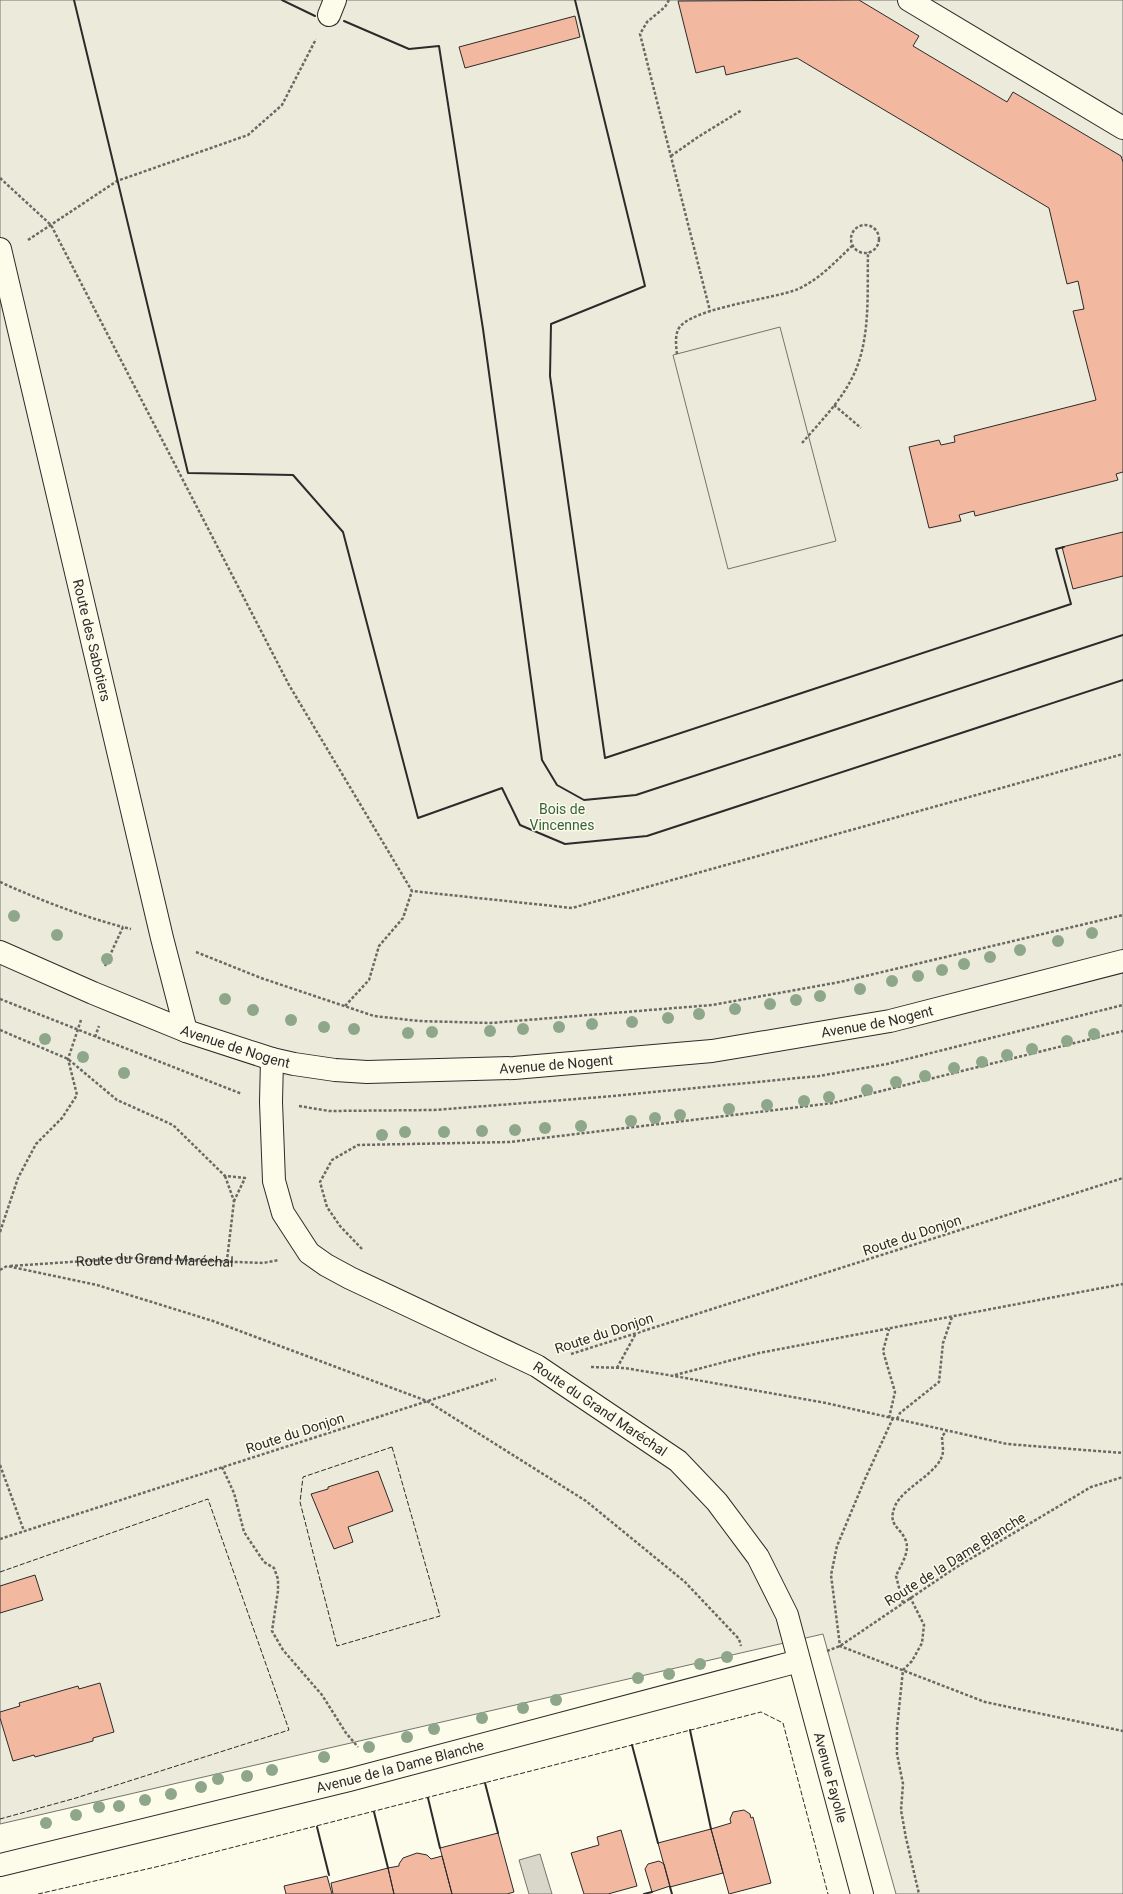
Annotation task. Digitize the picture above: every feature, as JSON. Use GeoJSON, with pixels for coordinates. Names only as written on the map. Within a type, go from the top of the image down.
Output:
{"type":"FeatureCollection","features":[{"type":"Feature","properties":{"kind":"street"},"geometry":{"type":"LineString","coordinates":[[909,0],[1123,128]]}},
{"type":"Feature","properties":{"kind":"street","name":"Route des Sabotiers"},"geometry":{"type":"LineString","coordinates":[[1,252],[162,938],[186,1031]]}},
{"type":"Feature","properties":{"kind":"street","name":"Avenue de Nogent"},"geometry":{"type":"LineString","coordinates":[[0,952],[93,993],[186,1031],[272,1058],[335,1070],[426,1071],[514,1068],[712,1052],[890,1021],[1123,961]]}},
{"type":"Feature","properties":{"kind":"street","name":"Route du Grand Maréchal"},"geometry":{"type":"LineString","coordinates":[[272,1058],[271,1102],[274,1181],[283,1213],[309,1253],[326,1265],[350,1278],[537,1366],[678,1461],[717,1502],[758,1557],[787,1615],[799,1661]]}},
{"type":"Feature","properties":{"kind":"street","name":"Avenue de la Dame Blanche"},"geometry":{"type":"LineString","coordinates":[[0,1864],[349,1780],[799,1661]]}},
{"type":"Feature","properties":{"kind":"street","name":"Avenue Fayolle"},"geometry":{"type":"LineString","coordinates":[[799,1661],[862,1894]]}},
{"type":"Feature","properties":{"kind":"path"},"geometry":{"type":"LineString","coordinates":[[669,0],[664,7],[647,22],[640,34],[710,311]]}},
{"type":"Feature","properties":{"kind":"path"},"geometry":{"type":"LineString","coordinates":[[1,252],[51,225],[117,181],[248,135],[282,105],[332,7]]}},
{"type":"Feature","properties":{"kind":"path"},"geometry":{"type":"LineString","coordinates":[[671,156],[698,137],[742,110]]}},
{"type":"Feature","properties":{"kind":"path"},"geometry":{"type":"LineString","coordinates":[[0,178],[51,225],[288,685],[412,892]]}},
{"type":"Feature","properties":{"kind":"path"},"geometry":{"type":"LineString","coordinates":[[864,225],[872,226],[878,233],[879,242],[874,249],[868,252],[859,251],[853,245],[852,236],[856,229],[864,225]]}},
{"type":"Feature","properties":{"kind":"path"},"geometry":{"type":"LineString","coordinates":[[677,354],[676,344],[678,329],[693,317],[710,311],[797,289],[826,272],[853,245]]}},
{"type":"Feature","properties":{"kind":"path"},"geometry":{"type":"LineString","coordinates":[[802,442],[834,405],[854,373],[863,348],[866,320],[868,252]]}},
{"type":"Feature","properties":{"kind":"path"},"geometry":{"type":"LineString","coordinates":[[834,405],[861,428]]}},
{"type":"Feature","properties":{"kind":"path"},"geometry":{"type":"LineString","coordinates":[[412,892],[572,908],[1123,754]]}},
{"type":"Feature","properties":{"kind":"path"},"geometry":{"type":"LineString","coordinates":[[0,882],[99,921],[162,938],[261,978],[374,1016],[419,1021],[490,1023],[712,1006],[840,982],[1123,915]]}},
{"type":"Feature","properties":{"kind":"path"},"geometry":{"type":"LineString","coordinates":[[345,1006],[369,980],[379,946],[403,918],[412,892]]}},
{"type":"Feature","properties":{"kind":"path"},"geometry":{"type":"LineString","coordinates":[[0,1232],[18,1178],[36,1144],[62,1118],[77,1095],[68,1059],[77,1030],[123,927]]}},
{"type":"Feature","properties":{"kind":"path"},"geometry":{"type":"LineString","coordinates":[[0,999],[238,1092]]}},
{"type":"Feature","properties":{"kind":"path"},"geometry":{"type":"LineString","coordinates":[[0,1030],[68,1059],[117,1100],[172,1125],[225,1176],[234,1201]]}},
{"type":"Feature","properties":{"kind":"path"},"geometry":{"type":"LineString","coordinates":[[365,1252],[340,1226],[327,1207],[320,1182],[332,1160],[358,1145],[510,1142],[833,1103],[1123,1031]]}},
{"type":"Feature","properties":{"kind":"path"},"geometry":{"type":"LineString","coordinates":[[225,1176],[245,1178],[234,1201],[227,1260]]}},
{"type":"Feature","properties":{"kind":"path","name":"Route du Donjon"},"geometry":{"type":"LineString","coordinates":[[0,1540],[636,1333],[1123,1178]]}},
{"type":"Feature","properties":{"kind":"path","name":"Route du Grand Maréchal"},"geometry":{"type":"LineString","coordinates":[[0,1267],[131,1258],[227,1260],[263,1263],[309,1253]]}},
{"type":"Feature","properties":{"kind":"path"},"geometry":{"type":"LineString","coordinates":[[0,1270],[7,1266],[97,1285],[214,1321],[427,1401],[586,1501],[685,1582],[739,1639],[742,1650]]}},
{"type":"Feature","properties":{"kind":"path"},"geometry":{"type":"LineString","coordinates":[[674,1376],[760,1353],[1123,1284]]}},
{"type":"Feature","properties":{"kind":"path"},"geometry":{"type":"LineString","coordinates":[[897,1419],[900,1414],[939,1382],[943,1343],[952,1317]]}},
{"type":"Feature","properties":{"kind":"path"},"geometry":{"type":"LineString","coordinates":[[889,1329],[883,1351],[895,1392],[889,1418]]}},
{"type":"Feature","properties":{"kind":"path"},"geometry":{"type":"LineString","coordinates":[[617,1368],[636,1333]]}},
{"type":"Feature","properties":{"kind":"path"},"geometry":{"type":"LineString","coordinates":[[588,1367],[617,1368],[674,1376],[826,1403],[1007,1444],[1123,1453]]}},
{"type":"Feature","properties":{"kind":"path"},"geometry":{"type":"LineString","coordinates":[[892,1418],[837,1546],[831,1575],[840,1646],[985,1702],[1123,1731]]}},
{"type":"Feature","properties":{"kind":"path"},"geometry":{"type":"LineString","coordinates":[[903,1603],[896,1576],[904,1560],[906,1542],[892,1520],[893,1515],[896,1505],[902,1495],[932,1470],[939,1461],[943,1452],[942,1436],[947,1431]]}},
{"type":"Feature","properties":{"kind":"path"},"geometry":{"type":"LineString","coordinates":[[0,1465],[24,1531]]}},
{"type":"Feature","properties":{"kind":"path"},"geometry":{"type":"LineString","coordinates":[[222,1467],[234,1493],[244,1532],[264,1562],[274,1568],[278,1579],[278,1591],[272,1631],[284,1650],[322,1695],[346,1733],[361,1752]]}},
{"type":"Feature","properties":{"kind":"path","name":"Route de la Dame Blanche"},"geometry":{"type":"LineString","coordinates":[[799,1661],[840,1646],[910,1597],[955,1568],[1091,1487],[1123,1477]]}},
{"type":"Feature","properties":{"kind":"path"},"geometry":{"type":"LineString","coordinates":[[910,1597],[924,1625],[922,1643],[912,1661],[903,1670],[897,1728],[897,1754],[903,1784],[901,1810],[919,1894]]}},
{"type":"Feature","properties":{"kind":"green space","name":"Bois de Vincennes"},"geometry":{"type":"Polygon","coordinates":[[[0,0],[1123,0],[1123,1894],[896,1894],[823,1634],[0,1824],[0,0]]]}},
{"type":"Feature","properties":{"kind":"shaded area"},"geometry":{"type":"Polygon","coordinates":[[[780,327],[836,541],[728,569],[673,355],[780,327]]]}},
{"type":"Feature","properties":{"kind":"shaded area"},"geometry":{"type":"Polygon","coordinates":[[[540,1854],[552,1894],[529,1894],[519,1860],[540,1854]]]}},
{"type":"Feature","properties":{"kind":"building"},"geometry":{"type":"Polygon","coordinates":[[[859,0],[919,36],[913,46],[1007,102],[1013,92],[1121,156],[1123,162],[1123,472],[1116,474],[1118,480],[975,516],[974,511],[959,515],[961,521],[929,528],[909,447],[939,440],[941,445],[955,442],[954,436],[1096,400],[1073,311],[1084,309],[1078,281],[1067,284],[1049,208],[797,58],[726,75],[724,66],[696,73],[678,1],[859,0]]]}},
{"type":"Feature","properties":{"kind":"building"},"geometry":{"type":"Polygon","coordinates":[[[575,16],[580,37],[465,68],[459,47],[575,16]]]}},
{"type":"Feature","properties":{"kind":"building"},"geometry":{"type":"Polygon","coordinates":[[[1123,532],[1123,576],[1073,589],[1062,547],[1123,532]]]}},
{"type":"Feature","properties":{"kind":"building"},"geometry":{"type":"Polygon","coordinates":[[[378,1471],[393,1511],[348,1527],[353,1542],[334,1549],[311,1494],[378,1471]]]}},
{"type":"Feature","properties":{"kind":"building"},"geometry":{"type":"Polygon","coordinates":[[[35,1575],[43,1600],[0,1613],[0,1586],[35,1575]]]}},
{"type":"Feature","properties":{"kind":"building"},"geometry":{"type":"Polygon","coordinates":[[[100,1683],[114,1732],[93,1738],[93,1741],[35,1757],[34,1755],[13,1761],[0,1718],[0,1712],[20,1706],[19,1703],[78,1686],[79,1689],[100,1683]]]}},
{"type":"Feature","properties":{"kind":"building"},"geometry":{"type":"Polygon","coordinates":[[[744,1810],[750,1814],[751,1818],[753,1817],[771,1883],[729,1894],[711,1829],[731,1823],[730,1819],[733,1812],[744,1810]]]}},
{"type":"Feature","properties":{"kind":"building"},"geometry":{"type":"Polygon","coordinates":[[[711,1829],[723,1873],[670,1887],[658,1843],[711,1829]]]}},
{"type":"Feature","properties":{"kind":"building"},"geometry":{"type":"Polygon","coordinates":[[[621,1830],[637,1886],[608,1894],[584,1894],[571,1853],[599,1845],[597,1837],[621,1830]]]}},
{"type":"Feature","properties":{"kind":"building"},"geometry":{"type":"Polygon","coordinates":[[[498,1833],[514,1892],[507,1894],[452,1894],[440,1848],[498,1833]]]}},
{"type":"Feature","properties":{"kind":"building"},"geometry":{"type":"Polygon","coordinates":[[[417,1853],[427,1855],[431,1859],[442,1856],[452,1894],[394,1894],[388,1868],[399,1866],[403,1858],[417,1853]]]}},
{"type":"Feature","properties":{"kind":"building"},"geometry":{"type":"Polygon","coordinates":[[[659,1861],[664,1864],[670,1886],[652,1892],[645,1869],[648,1864],[659,1861]]]}},
{"type":"Feature","properties":{"kind":"building"},"geometry":{"type":"Polygon","coordinates":[[[388,1868],[394,1894],[333,1894],[331,1883],[388,1868]]]}},
{"type":"Feature","properties":{"kind":"building"},"geometry":{"type":"Polygon","coordinates":[[[327,1876],[332,1894],[286,1894],[284,1886],[327,1876]]]}},
{"type":"Feature","properties":{"kind":"fence"},"geometry":{"type":"LineString","coordinates":[[392,1447],[440,1616],[337,1646],[300,1502],[303,1477],[392,1447]]}},
{"type":"Feature","properties":{"kind":"fence"},"geometry":{"type":"LineString","coordinates":[[0,1572],[208,1499],[289,1730],[76,1798],[0,1819]]}},
{"type":"Feature","properties":{"kind":"fence"},"geometry":{"type":"LineString","coordinates":[[38,1894],[160,1866],[761,1712],[783,1723],[828,1894]]}},
{"type":"Feature","properties":{"kind":"wall"},"geometry":{"type":"LineString","coordinates":[[74,0],[188,473],[293,475],[343,532],[418,818],[502,788],[520,825],[565,844],[647,836],[1123,680]]}},
{"type":"Feature","properties":{"kind":"wall"},"geometry":{"type":"LineString","coordinates":[[282,0],[315,16]]}},
{"type":"Feature","properties":{"kind":"wall"},"geometry":{"type":"LineString","coordinates":[[575,0],[645,286],[551,324],[550,376],[605,758],[1071,604],[1056,549],[1064,547]]}},
{"type":"Feature","properties":{"kind":"wall"},"geometry":{"type":"LineString","coordinates":[[344,21],[409,49],[439,46],[483,329],[542,760],[557,785],[584,800],[636,795],[1123,635]]}},
{"type":"Feature","properties":{"kind":"wall"},"geometry":{"type":"LineString","coordinates":[[690,1730],[711,1829]]}},
{"type":"Feature","properties":{"kind":"wall"},"geometry":{"type":"LineString","coordinates":[[632,1745],[658,1843]]}},
{"type":"Feature","properties":{"kind":"wall"},"geometry":{"type":"LineString","coordinates":[[485,1783],[498,1833]]}},
{"type":"Feature","properties":{"kind":"wall"},"geometry":{"type":"LineString","coordinates":[[428,1798],[440,1848]]}},
{"type":"Feature","properties":{"kind":"wall"},"geometry":{"type":"LineString","coordinates":[[374,1812],[388,1868]]}},
{"type":"Feature","properties":{"kind":"wall"},"geometry":{"type":"LineString","coordinates":[[317,1827],[329,1875]]}},
{"type":"Feature","properties":{"kind":"wall"},"geometry":{"type":"LineString","coordinates":[[670,1887],[672,1894]]}},
{"type":"Feature","properties":{"kind":"wall"},"geometry":{"type":"LineString","coordinates":[[644,1894],[652,1892]]}}]}
